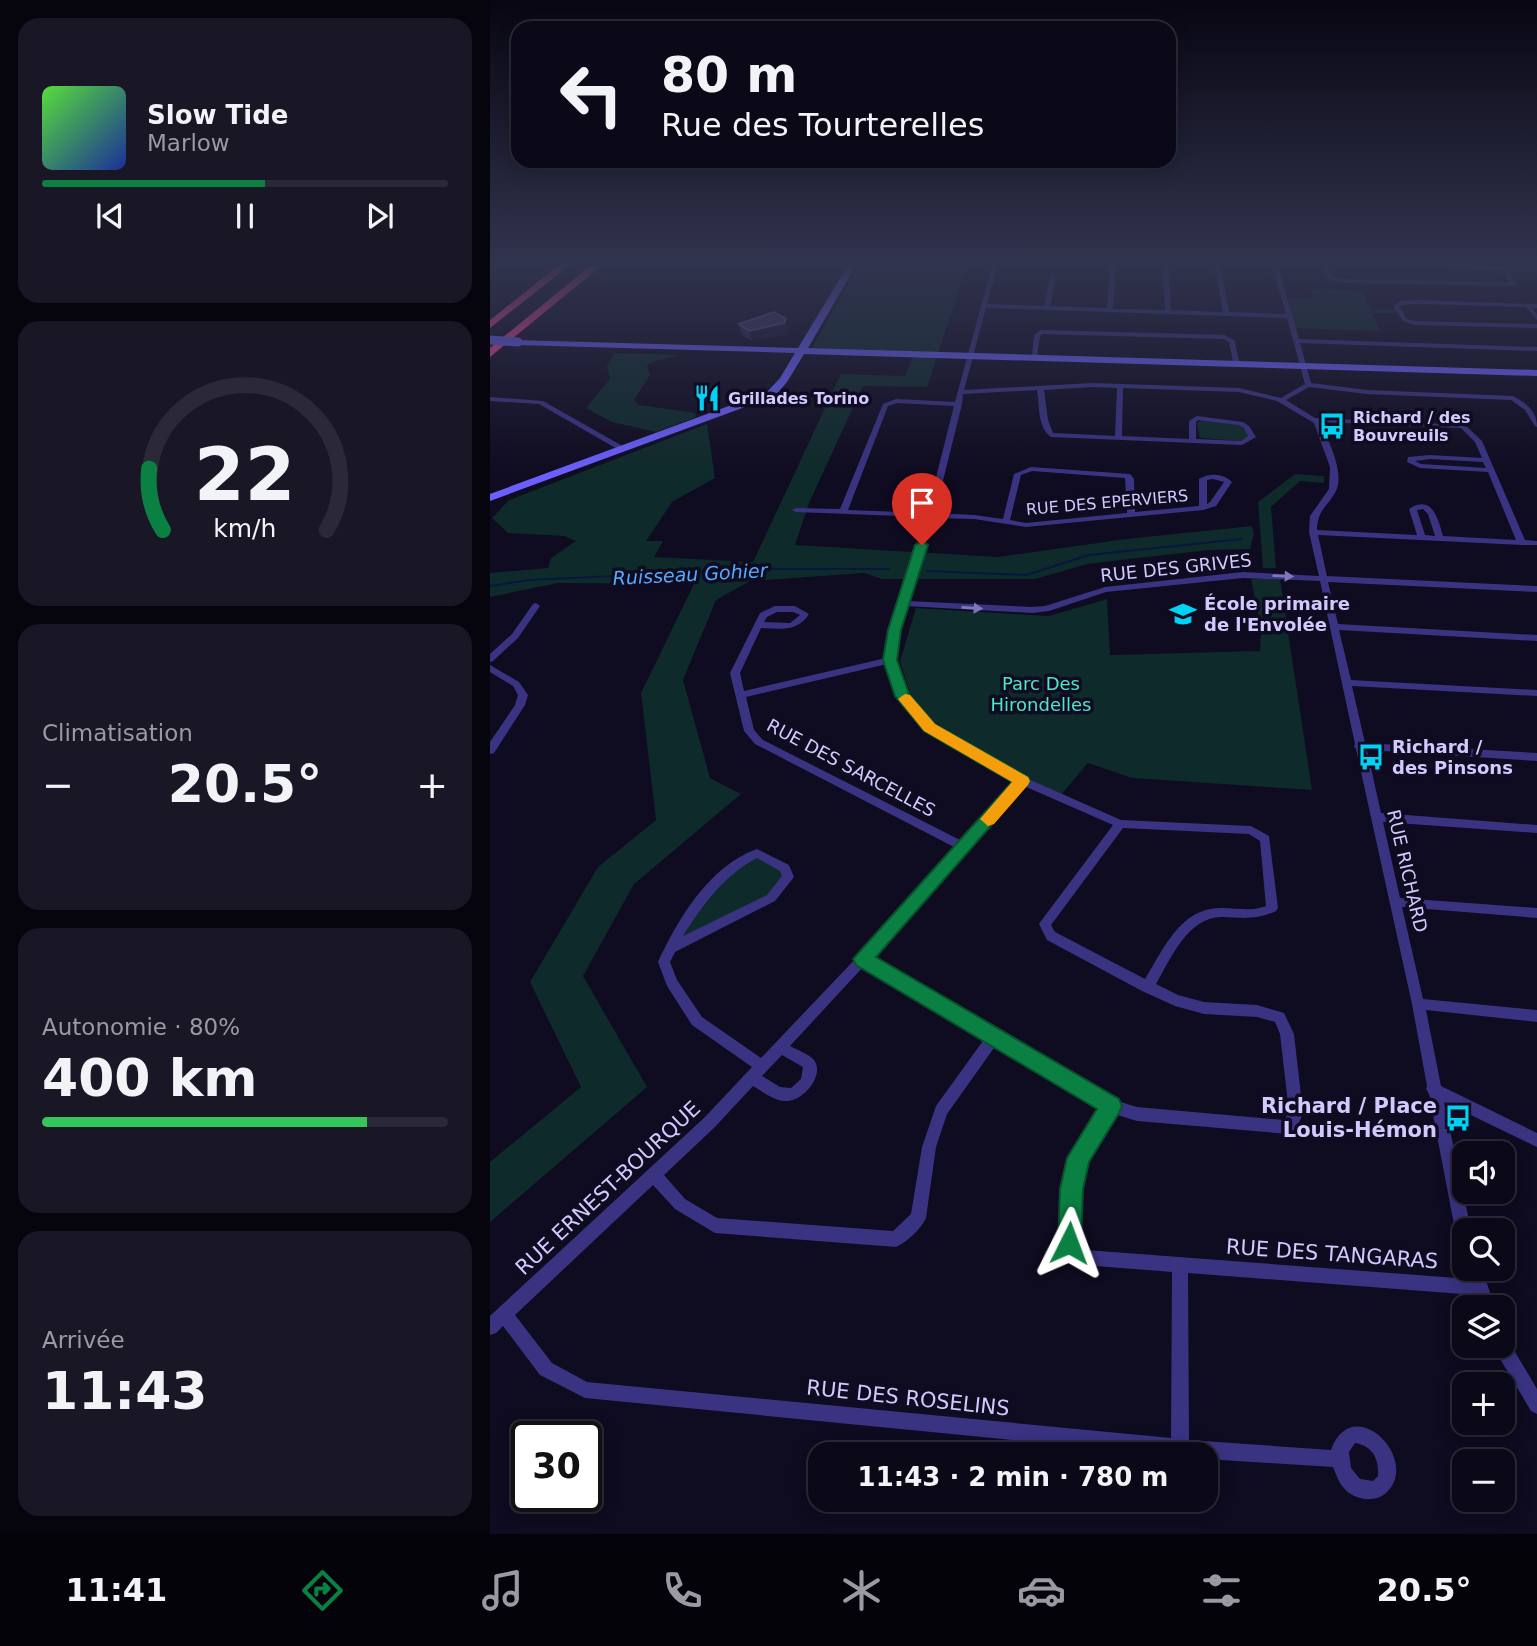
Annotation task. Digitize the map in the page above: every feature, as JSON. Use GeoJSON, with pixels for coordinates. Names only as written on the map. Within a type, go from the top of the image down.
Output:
{"type":"FeatureCollection","features":[{"type":"Feature","properties":{"kind":"highway"},"geometry":{"type":"LineString","coordinates":[[490,354],[515,334]]}},
{"type":"Feature","properties":{"kind":"street"},"geometry":{"type":"LineString","coordinates":[[797,350],[802,334]]}},
{"type":"Feature","properties":{"kind":"street"},"geometry":{"type":"LineString","coordinates":[[490,498],[774,392],[808,334]]}},
{"type":"Feature","properties":{"kind":"street"},"geometry":{"type":"LineString","coordinates":[[977,334],[930,516],[894,630],[890,660],[902,696],[929,728],[1022,781],[1120,824],[1251,830],[1265,839],[1272,908],[1261,915],[1205,914],[1189,923],[1147,987]]}},
{"type":"Feature","properties":{"kind":"street"},"geometry":{"type":"LineString","coordinates":[[1034,356],[1039,334]]}},
{"type":"Feature","properties":{"kind":"street"},"geometry":{"type":"LineString","coordinates":[[1099,334],[1225,337],[1231,339],[1236,362]]}},
{"type":"Feature","properties":{"kind":"street"},"geometry":{"type":"LineString","coordinates":[[1293,334],[1308,385]]}},
{"type":"Feature","properties":{"kind":"street"},"geometry":{"type":"LineString","coordinates":[[767,349],[799,339]]}},
{"type":"Feature","properties":{"kind":"street"},"geometry":{"type":"LineString","coordinates":[[490,340],[1537,373]]}},
{"type":"Feature","properties":{"kind":"street"},"geometry":{"type":"LineString","coordinates":[[1295,341],[1537,349]]}},
{"type":"Feature","properties":{"kind":"street"},"geometry":{"type":"LineString","coordinates":[[767,349],[779,359]]}},
{"type":"Feature","properties":{"kind":"street"},"geometry":{"type":"LineString","coordinates":[[1282,400],[1308,385],[1367,392],[1513,398],[1528,409],[1537,425]]}},
{"type":"Feature","properties":{"kind":"street"},"geometry":{"type":"LineString","coordinates":[[961,393],[1040,387],[1119,386],[1243,391],[1282,400],[1316,420],[1463,426],[1478,441],[1522,543]]}},
{"type":"Feature","properties":{"kind":"street"},"geometry":{"type":"LineString","coordinates":[[1118,438],[1119,386]]}},
{"type":"Feature","properties":{"kind":"street"},"geometry":{"type":"LineString","coordinates":[[1040,387],[1045,402],[1047,432],[1051,435],[1118,438],[1242,443],[1252,437],[1247,427],[1241,423],[1197,418],[1192,421],[1193,441]]}},
{"type":"Feature","properties":{"kind":"street"},"geometry":{"type":"LineString","coordinates":[[490,399],[541,402],[622,448]]}},
{"type":"Feature","properties":{"kind":"street"},"geometry":{"type":"LineString","coordinates":[[843,512],[885,405],[896,401],[959,404]]}},
{"type":"Feature","properties":{"kind":"street"},"geometry":{"type":"LineString","coordinates":[[1316,420],[1334,467],[1333,489],[1314,516],[1313,532],[1537,543]]}},
{"type":"Feature","properties":{"kind":"street"},"geometry":{"type":"LineString","coordinates":[[1484,460],[1430,457],[1411,459],[1411,462],[1420,466],[1489,470]]}},
{"type":"Feature","properties":{"kind":"street"},"geometry":{"type":"LineString","coordinates":[[1006,522],[1018,474],[1031,470],[1127,476],[1131,515]]}},
{"type":"Feature","properties":{"kind":"street"},"geometry":{"type":"LineString","coordinates":[[1422,538],[1413,509],[1420,506],[1433,513],[1440,539]]}},
{"type":"Feature","properties":{"kind":"street","name":"RUE DES EPERVIERS"},"geometry":{"type":"LineString","coordinates":[[796,510],[974,517],[1041,525],[1203,508]]}},
{"type":"Feature","properties":{"kind":"street","name":"RUE RICHARD"},"geometry":{"type":"LineString","coordinates":[[1313,532],[1418,1004],[1460,1218]]}},
{"type":"Feature","properties":{"kind":"street","name":"RUE DES GRIVES"},"geometry":{"type":"LineString","coordinates":[[904,603],[1032,610],[1105,590],[1243,575],[1537,589]]}},
{"type":"Feature","properties":{"kind":"street"},"geometry":{"type":"LineString","coordinates":[[490,659],[515,636],[536,606]]}},
{"type":"Feature","properties":{"kind":"street","name":"RUE DES SARCELLES"},"geometry":{"type":"LineString","coordinates":[[758,625],[735,673],[750,731],[759,742],[964,847]]}},
{"type":"Feature","properties":{"kind":"street"},"geometry":{"type":"LineString","coordinates":[[1336,628],[1537,638]]}},
{"type":"Feature","properties":{"kind":"street"},"geometry":{"type":"LineString","coordinates":[[741,695],[890,660]]}},
{"type":"Feature","properties":{"kind":"street"},"geometry":{"type":"LineString","coordinates":[[490,668],[516,684],[523,695],[520,705],[490,750]]}},
{"type":"Feature","properties":{"kind":"street"},"geometry":{"type":"LineString","coordinates":[[1347,683],[1537,693]]}},
{"type":"Feature","properties":{"kind":"street"},"geometry":{"type":"LineString","coordinates":[[1359,746],[1537,757]]}},
{"type":"Feature","properties":{"kind":"street","name":"RUE ERNEST-BOURQUE"},"geometry":{"type":"LineString","coordinates":[[490,1327],[654,1175],[753,1078],[1022,781]]}},
{"type":"Feature","properties":{"kind":"street"},"geometry":{"type":"LineString","coordinates":[[1376,817],[1537,829]]}},
{"type":"Feature","properties":{"kind":"street"},"geometry":{"type":"LineString","coordinates":[[863,959],[1111,1106],[1137,1114],[1288,1127],[1296,1113],[1287,1034],[1279,1017],[1257,1011],[1204,1008],[1175,1000],[1051,936],[1045,925],[1120,824]]}},
{"type":"Feature","properties":{"kind":"street"},"geometry":{"type":"LineString","coordinates":[[669,948],[771,898],[788,877],[785,868],[757,853],[743,858],[694,907],[669,948],[664,962],[671,982],[697,1021],[763,1067]]}},
{"type":"Feature","properties":{"kind":"street"},"geometry":{"type":"LineString","coordinates":[[1394,902],[1537,913]]}},
{"type":"Feature","properties":{"kind":"street"},"geometry":{"type":"LineString","coordinates":[[1418,1004],[1537,1016]]}},
{"type":"Feature","properties":{"kind":"street"},"geometry":{"type":"LineString","coordinates":[[654,1175],[680,1204],[715,1225],[896,1238],[918,1218],[929,1147],[941,1111],[995,1036]]}},
{"type":"Feature","properties":{"kind":"street"},"geometry":{"type":"LineString","coordinates":[[753,1078],[781,1095],[790,1095],[805,1087],[811,1074],[809,1064],[781,1047]]}},
{"type":"Feature","properties":{"kind":"street"},"geometry":{"type":"LineString","coordinates":[[1433,1089],[1537,1140]]}},
{"type":"Feature","properties":{"kind":"street","name":"RUE DES TANGARAS"},"geometry":{"type":"LineString","coordinates":[[1111,1106],[1078,1158],[1072,1189],[1069,1243],[1083,1257],[1481,1288]]}},
{"type":"Feature","properties":{"kind":"street"},"geometry":{"type":"LineString","coordinates":[[1180,1442],[1181,1265]]}},
{"type":"Feature","properties":{"kind":"street"},"geometry":{"type":"LineString","coordinates":[[1478,1281],[1483,1295]]}},
{"type":"Feature","properties":{"kind":"street","name":"RUE DES ROSELINS"},"geometry":{"type":"LineString","coordinates":[[504,1314],[546,1369],[585,1390],[1118,1442]]}},
{"type":"Feature","properties":{"kind":"street"},"geometry":{"type":"LineString","coordinates":[[1509,1358],[1537,1405]]}},
{"type":"Feature","properties":{"kind":"street","name":"RUE DES ROSELINS"},"geometry":{"type":"LineString","coordinates":[[1218,1451],[1339,1459]]}},
{"type":"Feature","properties":{"kind":"green space"},"geometry":{"type":"Polygon","coordinates":[[[820,334],[945,334],[927,387],[863,386],[809,503],[795,545],[998,557],[1126,539],[1252,526],[1254,534],[1250,549],[1210,550],[1088,564],[1035,579],[882,579],[864,573],[750,581],[716,600],[683,680],[710,778],[741,794],[634,884],[583,976],[647,1087],[490,1222],[490,1162],[581,1087],[530,982],[598,867],[656,820],[641,693],[694,584],[558,583],[490,597],[490,573],[548,568],[551,558],[576,541],[564,536],[508,533],[492,518],[509,500],[707,424],[715,478],[672,502],[646,541],[663,541],[654,557],[753,562],[841,374],[905,376],[913,357],[911,351],[812,348],[820,334]]]}},
{"type":"Feature","properties":{"kind":"green space"},"geometry":{"type":"Polygon","coordinates":[[[614,353],[679,355],[649,363],[647,367],[650,375],[634,400],[639,405],[695,413],[696,417],[656,432],[612,422],[586,408],[610,379],[607,366],[614,353]]]}},
{"type":"Feature","properties":{"kind":"green space"},"geometry":{"type":"Polygon","coordinates":[[[1202,420],[1238,423],[1246,429],[1248,438],[1241,441],[1200,438],[1197,423],[1202,420]]]}},
{"type":"Feature","properties":{"kind":"green space"},"geometry":{"type":"Polygon","coordinates":[[[1295,474],[1324,476],[1324,483],[1300,481],[1271,507],[1276,568],[1263,568],[1258,502],[1295,474]]]}},
{"type":"Feature","properties":{"kind":"green space","name":"Parc Des Hirondelles"},"geometry":{"type":"Polygon","coordinates":[[[1251,579],[1280,579],[1312,790],[1132,778],[1088,763],[1060,796],[1023,778],[933,721],[910,693],[900,661],[916,608],[1049,616],[1107,599],[1110,655],[1260,651],[1261,628],[1251,579]]]}},
{"type":"Feature","properties":{"kind":"green space"},"geometry":{"type":"Polygon","coordinates":[[[757,853],[788,877],[771,898],[669,949],[694,907],[757,853]]]}},
{"type":"Feature","properties":{"kind":"waterway","name":"Ruisseau Gohier"},"geometry":{"type":"LineString","coordinates":[[927,571],[1026,575],[1089,555],[1242,539]]}},
{"type":"Feature","properties":{"kind":"waterway","name":"Ruisseau Gohier"},"geometry":{"type":"LineString","coordinates":[[490,586],[529,580],[763,569],[890,569]]}},
{"type":"Feature","properties":{"kind":"slow traffic"},"geometry":{"type":"LineString","coordinates":[[905,699],[929,728],[1022,781],[988,819]]}},
{"type":"Feature","properties":{"kind":"place","name":"Grillades Torino"},"geometry":{"type":"Point","coordinates":[707,398]}},
{"type":"Feature","properties":{"kind":"place","name":"Richard / des Bouvreuils"},"geometry":{"type":"Point","coordinates":[1332,426]}},
{"type":"Feature","properties":{"kind":"place","name":"École primaire de l'Envolée"},"geometry":{"type":"Point","coordinates":[1183,614]}},
{"type":"Feature","properties":{"kind":"place","name":"Richard / des Pinsons"},"geometry":{"type":"Point","coordinates":[1371,757]}},
{"type":"Feature","properties":{"kind":"place","name":"Richard / Place Louis-Hémon"},"geometry":{"type":"Point","coordinates":[1458,1118]}},
{"type":"Feature","properties":{"kind":"route"},"geometry":{"type":"LineString","coordinates":[[922,545],[894,630],[890,660],[902,696],[929,728],[1022,781],[863,959],[1111,1106],[1078,1158],[1072,1189],[1069,1243]]}}]}
